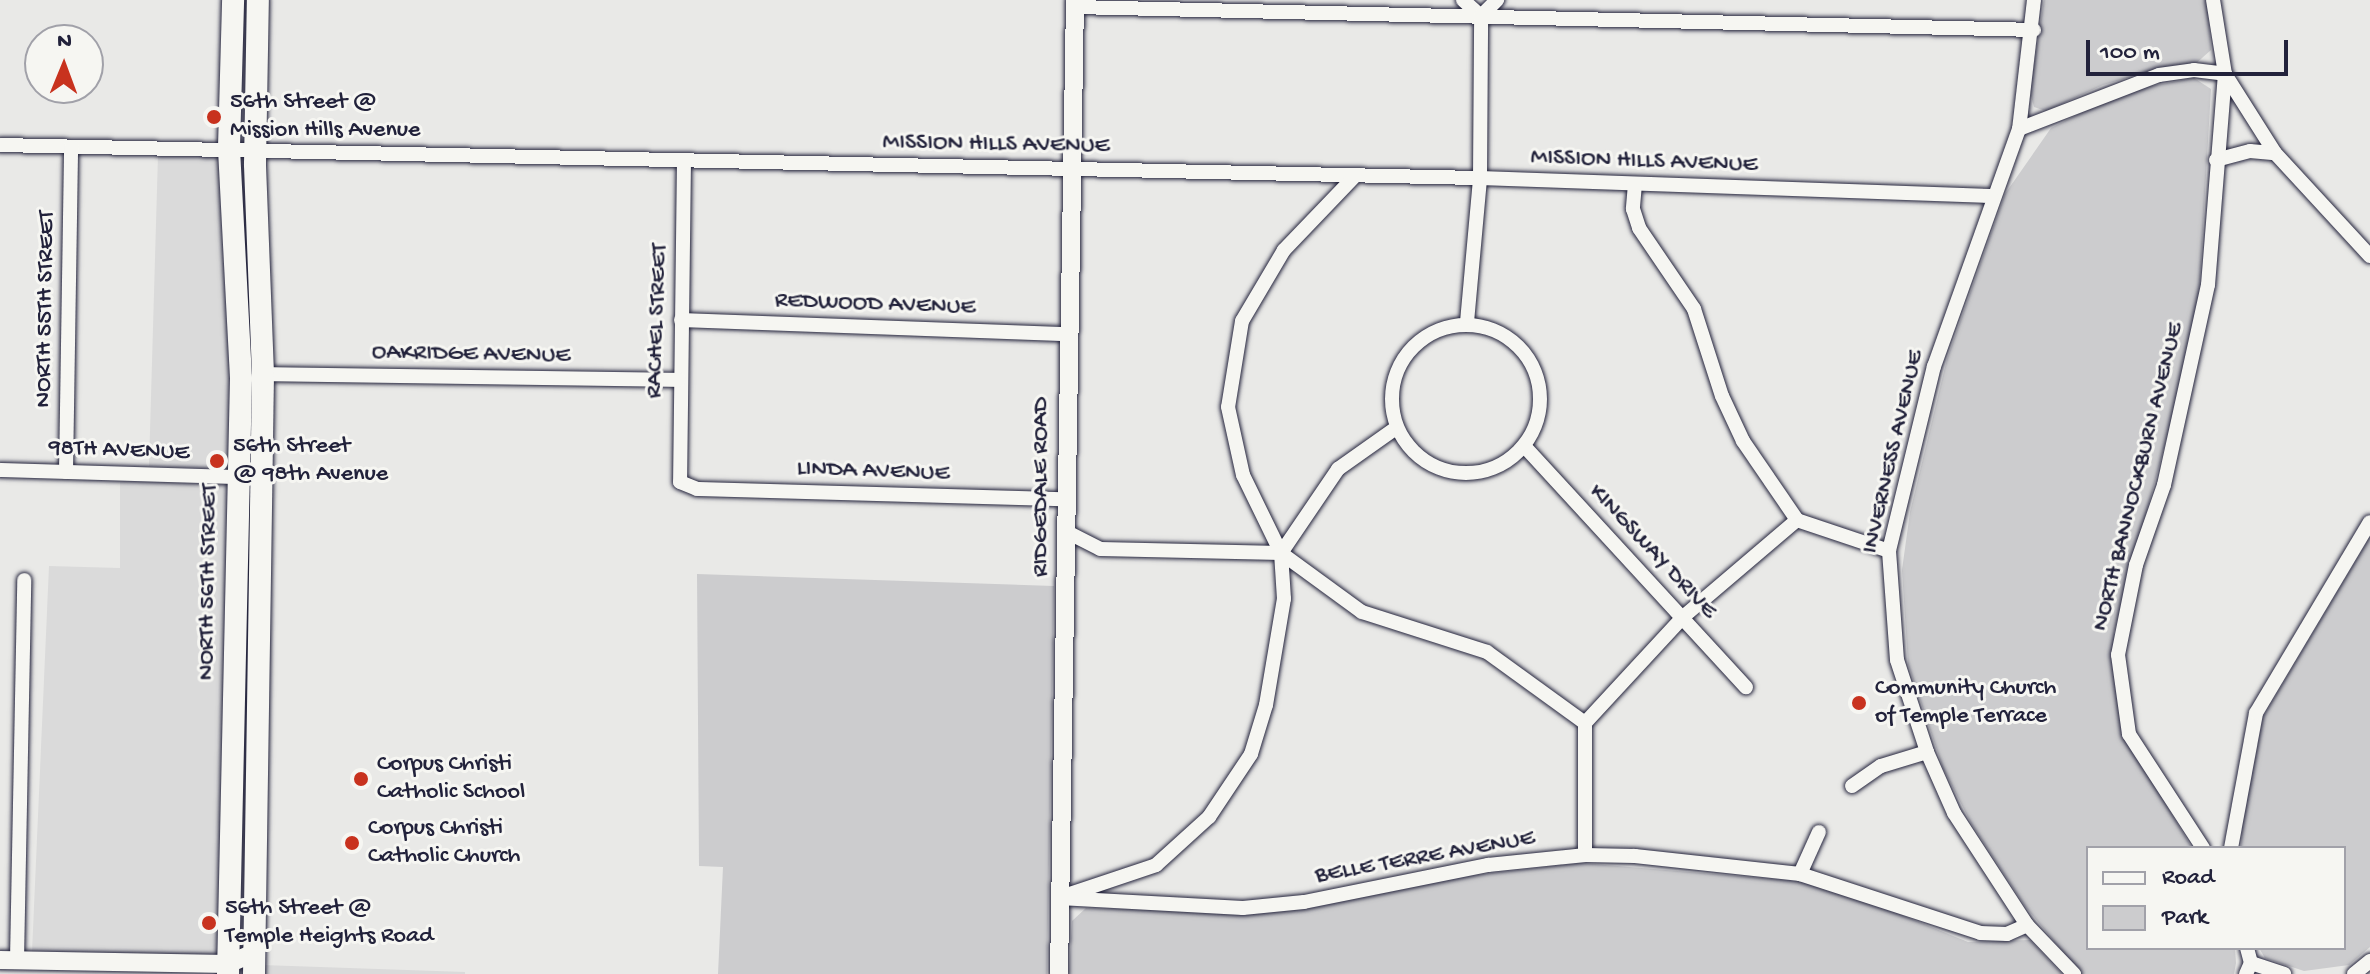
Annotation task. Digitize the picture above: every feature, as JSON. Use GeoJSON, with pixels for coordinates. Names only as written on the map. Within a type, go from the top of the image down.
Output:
{"type":"FeatureCollection","features":[{"type":"Feature","properties":{"kind":"main road","name":"NORTH 56TH STREET"},"geometry":{"type":"LineString","coordinates":[[228,969],[236,477],[241,370],[229,147],[233,0]]}},
{"type":"Feature","properties":{"kind":"main road"},"geometry":{"type":"LineString","coordinates":[[254,963],[263,374],[256,148],[258,0]]}},
{"type":"Feature","properties":{"kind":"main road"},"geometry":{"type":"LineString","coordinates":[[236,477],[261,477]]}},
{"type":"Feature","properties":{"kind":"main road"},"geometry":{"type":"LineString","coordinates":[[234,622],[259,622]]}},
{"type":"Feature","properties":{"kind":"main road"},"geometry":{"type":"LineString","coordinates":[[232,751],[245,765],[243,822],[256,848]]}},
{"type":"Feature","properties":{"kind":"street"},"geometry":{"type":"LineString","coordinates":[[1463,0],[1481,16]]}},
{"type":"Feature","properties":{"kind":"street"},"geometry":{"type":"LineString","coordinates":[[1467,322],[1480,178],[1481,16],[1497,0]]}},
{"type":"Feature","properties":{"kind":"street","name":"INVERNESS AVENUE"},"geometry":{"type":"LineString","coordinates":[[2034,0],[2034,30],[2019,129],[1991,196],[1934,366],[1889,551],[1897,660],[1927,752],[1954,813],[2027,925],[2074,974]]}},
{"type":"Feature","properties":{"kind":"street","name":"NORTH BANNOCKBURN AVENUE"},"geometry":{"type":"LineString","coordinates":[[2202,846],[2129,734],[2118,655],[2136,565],[2164,485],[2185,399],[2208,285],[2225,74],[2213,0]]}},
{"type":"Feature","properties":{"kind":"street"},"geometry":{"type":"LineString","coordinates":[[1075,3],[2034,30]]}},
{"type":"Feature","properties":{"kind":"street","name":"RIDGEDALE ROAD"},"geometry":{"type":"LineString","coordinates":[[1059,974],[1075,3]]}},
{"type":"Feature","properties":{"kind":"street"},"geometry":{"type":"LineString","coordinates":[[2019,129],[2159,75],[2194,70],[2225,74],[2275,153],[2370,256]]}},
{"type":"Feature","properties":{"kind":"street","name":"MISSION HILLS AVENUE"},"geometry":{"type":"LineString","coordinates":[[0,145],[229,147],[1480,178],[1991,196]]}},
{"type":"Feature","properties":{"kind":"street","name":"NORTH 55TH STREET"},"geometry":{"type":"LineString","coordinates":[[66,472],[71,147]]}},
{"type":"Feature","properties":{"kind":"street"},"geometry":{"type":"LineString","coordinates":[[2216,160],[2250,151],[2275,153]]}},
{"type":"Feature","properties":{"kind":"street","name":"RACHEL STREET"},"geometry":{"type":"LineString","coordinates":[[680,482],[684,160]]}},
{"type":"Feature","properties":{"kind":"street"},"geometry":{"type":"LineString","coordinates":[[1059,898],[1156,865],[1209,817],[1251,754],[1266,705],[1284,599],[1281,553],[1243,475],[1228,407],[1242,321],[1284,250],[1355,176]]}},
{"type":"Feature","properties":{"kind":"street"},"geometry":{"type":"LineString","coordinates":[[1635,184],[1633,209],[1639,228],[1694,309],[1722,396],[1743,441],[1797,520],[1889,551]]}},
{"type":"Feature","properties":{"kind":"street","name":"REDWOOD AVENUE"},"geometry":{"type":"LineString","coordinates":[[681,320],[1068,334]]}},
{"type":"Feature","properties":{"kind":"street"},"geometry":{"type":"LineString","coordinates":[[1467,322],[1505,336],[1527,357],[1537,387],[1537,414],[1526,448],[1503,464],[1471,475],[1435,466],[1396,428],[1395,374],[1408,354],[1429,331],[1467,322]]}},
{"type":"Feature","properties":{"kind":"street","name":"OAKRIDGE AVENUE"},"geometry":{"type":"LineString","coordinates":[[263,374],[679,380]]}},
{"type":"Feature","properties":{"kind":"street"},"geometry":{"type":"LineString","coordinates":[[1281,553],[1338,469],[1396,428]]}},
{"type":"Feature","properties":{"kind":"street","name":"KINGSWAY DRIVE"},"geometry":{"type":"LineString","coordinates":[[1526,448],[1746,687]]}},
{"type":"Feature","properties":{"kind":"street","name":"98TH AVENUE"},"geometry":{"type":"LineString","coordinates":[[0,470],[236,477]]}},
{"type":"Feature","properties":{"kind":"street","name":"LINDA AVENUE"},"geometry":{"type":"LineString","coordinates":[[680,482],[697,489],[1065,499]]}},
{"type":"Feature","properties":{"kind":"street"},"geometry":{"type":"LineString","coordinates":[[1585,855],[1585,723],[1683,617],[1797,520]]}},
{"type":"Feature","properties":{"kind":"street"},"geometry":{"type":"LineString","coordinates":[[2231,846],[2256,713],[2370,522]]}},
{"type":"Feature","properties":{"kind":"street"},"geometry":{"type":"LineString","coordinates":[[1067,532],[1100,549],[1281,553],[1362,612],[1487,652],[1585,723]]}},
{"type":"Feature","properties":{"kind":"street"},"geometry":{"type":"LineString","coordinates":[[24,580],[8,960],[228,969],[254,963]]}},
{"type":"Feature","properties":{"kind":"street"},"geometry":{"type":"LineString","coordinates":[[1852,786],[1881,766],[1927,752]]}},
{"type":"Feature","properties":{"kind":"street"},"geometry":{"type":"LineString","coordinates":[[1800,874],[1819,832]]}},
{"type":"Feature","properties":{"kind":"street","name":"BELLE TERRE AVENUE"},"geometry":{"type":"LineString","coordinates":[[1059,898],[1243,908],[1304,902],[1488,865],[1585,855],[1800,874],[1980,933],[2007,934],[2027,925]]}},
{"type":"Feature","properties":{"kind":"street"},"geometry":{"type":"LineString","coordinates":[[2354,974],[2370,961]]}},
{"type":"Feature","properties":{"kind":"street"},"geometry":{"type":"LineString","coordinates":[[2248,962],[2284,974]]}},
{"type":"Feature","properties":{"kind":"shaded area"},"geometry":{"type":"Polygon","coordinates":[[[158,155],[223,155],[234,375],[230,469],[149,466],[158,155]]]}},
{"type":"Feature","properties":{"kind":"shaded area"},"geometry":{"type":"Polygon","coordinates":[[[120,481],[229,485],[219,956],[32,952],[49,566],[120,568],[120,481]]]}},
{"type":"Feature","properties":{"kind":"shaded area"},"geometry":{"type":"Polygon","coordinates":[[[262,965],[465,972],[465,974],[262,974],[262,965]]]}},
{"type":"Feature","properties":{"kind":"green space"},"geometry":{"type":"Polygon","coordinates":[[[2044,0],[2207,0],[2211,50],[2193,66],[2154,70],[2103,85],[2046,111],[2034,107],[2030,92],[2044,0]]]}},
{"type":"Feature","properties":{"kind":"green space"},"geometry":{"type":"Polygon","coordinates":[[[2194,78],[2211,89],[2199,296],[2177,400],[2114,632],[2115,682],[2125,736],[2191,846],[2086,846],[2086,950],[2235,950],[2234,974],[2081,974],[2025,906],[1971,823],[1943,768],[1908,664],[1902,570],[1910,512],[1947,359],[2005,194],[2051,128],[2125,91],[2194,78]]]}},
{"type":"Feature","properties":{"kind":"green space"},"geometry":{"type":"Polygon","coordinates":[[[2370,537],[2370,947],[2349,965],[2304,971],[2265,958],[2260,950],[2346,950],[2346,846],[2241,846],[2242,825],[2263,717],[2370,537]]]}},
{"type":"Feature","properties":{"kind":"green space"},"geometry":{"type":"Polygon","coordinates":[[[697,574],[1054,586],[1047,974],[718,974],[723,867],[699,866],[697,574]]]}},
{"type":"Feature","properties":{"kind":"green space"},"geometry":{"type":"Polygon","coordinates":[[[1581,863],[1799,881],[1867,901],[1968,942],[2030,940],[2062,974],[1069,974],[1072,921],[1086,908],[1267,913],[1475,875],[1581,863]]]}},
{"type":"Feature","properties":{"kind":"place","name":"56th Street @ Mission Hills Avenue"},"geometry":{"type":"Point","coordinates":[214,117]}},
{"type":"Feature","properties":{"kind":"place","name":"56th Street @ 98th Avenue"},"geometry":{"type":"Point","coordinates":[217,461]}},
{"type":"Feature","properties":{"kind":"place","name":"Community Church of Temple Terrace"},"geometry":{"type":"Point","coordinates":[1859,703]}},
{"type":"Feature","properties":{"kind":"place","name":"Corpus Christi Catholic School"},"geometry":{"type":"Point","coordinates":[361,779]}},
{"type":"Feature","properties":{"kind":"place","name":"Corpus Christi Catholic Church"},"geometry":{"type":"Point","coordinates":[352,843]}},
{"type":"Feature","properties":{"kind":"place","name":"56th Street @ Temple Heights Road"},"geometry":{"type":"Point","coordinates":[209,923]}}]}
